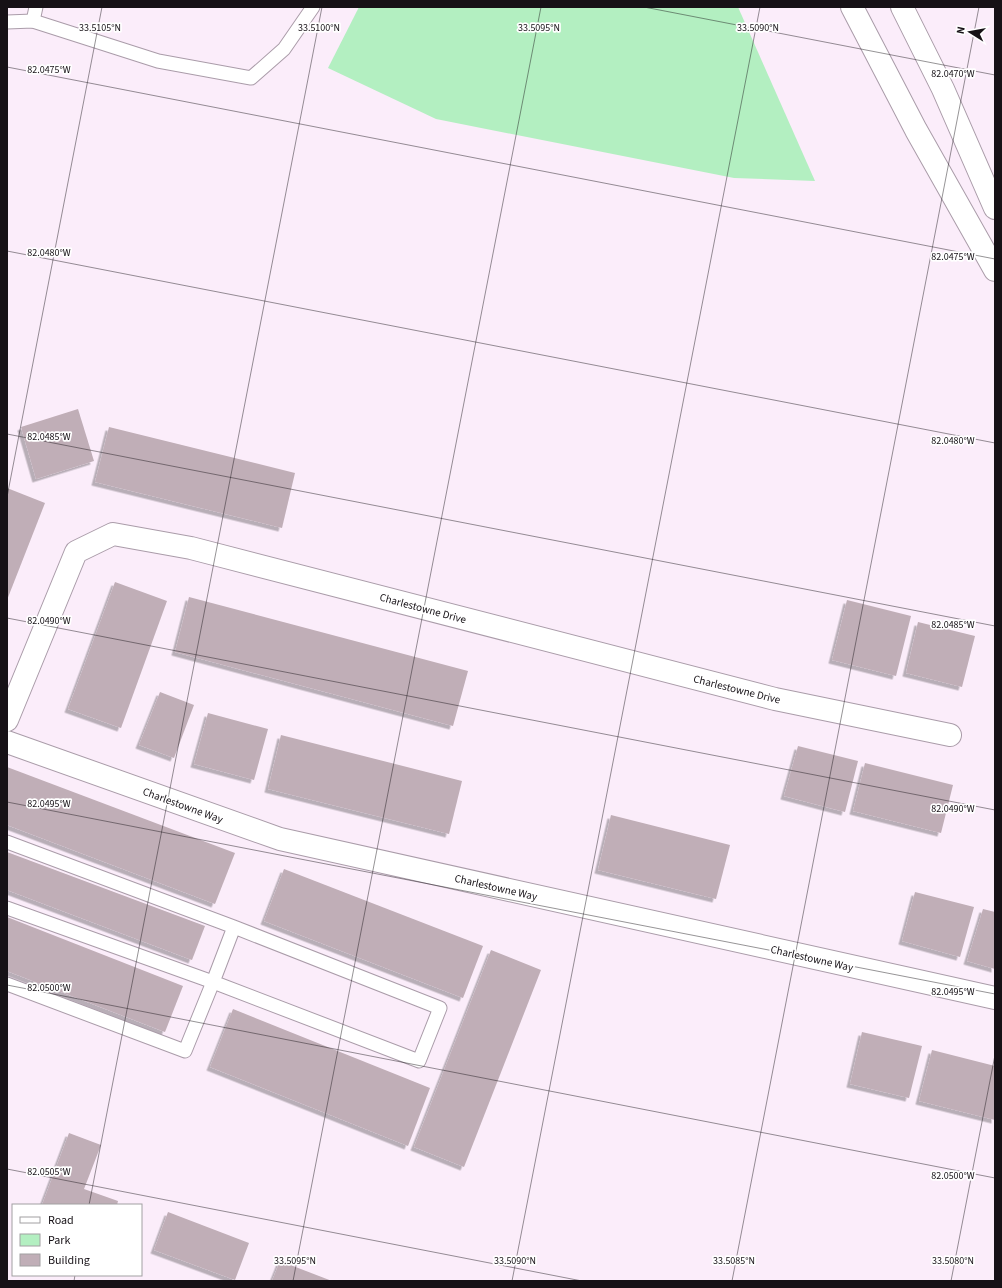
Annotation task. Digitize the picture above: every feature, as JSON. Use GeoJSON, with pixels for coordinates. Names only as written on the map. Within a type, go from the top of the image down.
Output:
{"type":"FeatureCollection","features":[{"type":"Feature","properties":{"kind":"main road"},"geometry":{"type":"LineString","coordinates":[[852,7],[916,130],[995,270]]}},
{"type":"Feature","properties":{"kind":"main road"},"geometry":{"type":"LineString","coordinates":[[902,7],[943,89],[995,208]]}},
{"type":"Feature","properties":{"kind":"main road","name":"Charlestowne Drive"},"geometry":{"type":"LineString","coordinates":[[7,720],[76,552],[113,534],[191,548],[776,700],[950,735]]}},
{"type":"Feature","properties":{"kind":"main road","name":"Charlestowne Way"},"geometry":{"type":"LineString","coordinates":[[7,742],[280,839],[995,998]]}},
{"type":"Feature","properties":{"kind":"lane"},"geometry":{"type":"LineString","coordinates":[[33,21],[36,7]]}},
{"type":"Feature","properties":{"kind":"lane"},"geometry":{"type":"LineString","coordinates":[[8,24],[33,21],[158,61],[251,78],[284,49],[313,7]]}},
{"type":"Feature","properties":{"kind":"lane"},"geometry":{"type":"LineString","coordinates":[[7,842],[234,927],[440,1008],[419,1061],[213,982],[7,908]]}},
{"type":"Feature","properties":{"kind":"lane"},"geometry":{"type":"LineString","coordinates":[[7,984],[185,1051],[234,927]]}},
{"type":"Feature","properties":{"kind":"green space"},"geometry":{"type":"Polygon","coordinates":[[[359,7],[738,7],[815,181],[734,178],[436,119],[328,68],[359,7]]]}},
{"type":"Feature","properties":{"kind":"building"},"geometry":{"type":"Polygon","coordinates":[[[78,409],[94,461],[36,479],[21,427],[78,409]]]}},
{"type":"Feature","properties":{"kind":"building"},"geometry":{"type":"Polygon","coordinates":[[[109,427],[295,473],[282,528],[95,482],[109,427]]]}},
{"type":"Feature","properties":{"kind":"building"},"geometry":{"type":"Polygon","coordinates":[[[7,488],[45,503],[7,600],[7,488]]]}},
{"type":"Feature","properties":{"kind":"building"},"geometry":{"type":"Polygon","coordinates":[[[115,582],[167,601],[121,728],[68,709],[115,582]]]}},
{"type":"Feature","properties":{"kind":"building"},"geometry":{"type":"Polygon","coordinates":[[[189,597],[468,671],[453,726],[175,652],[189,597]]]}},
{"type":"Feature","properties":{"kind":"building"},"geometry":{"type":"Polygon","coordinates":[[[847,600],[911,616],[896,676],[832,660],[847,600]]]}},
{"type":"Feature","properties":{"kind":"building"},"geometry":{"type":"Polygon","coordinates":[[[918,622],[975,636],[962,687],[906,673],[918,622]]]}},
{"type":"Feature","properties":{"kind":"building"},"geometry":{"type":"Polygon","coordinates":[[[160,692],[194,705],[174,758],[139,745],[160,692]]]}},
{"type":"Feature","properties":{"kind":"building"},"geometry":{"type":"Polygon","coordinates":[[[208,713],[268,729],[254,780],[194,764],[208,713]]]}},
{"type":"Feature","properties":{"kind":"building"},"geometry":{"type":"Polygon","coordinates":[[[281,735],[462,781],[449,834],[268,789],[281,735]]]}},
{"type":"Feature","properties":{"kind":"building"},"geometry":{"type":"Polygon","coordinates":[[[798,746],[858,761],[845,812],[784,796],[798,746]]]}},
{"type":"Feature","properties":{"kind":"building"},"geometry":{"type":"Polygon","coordinates":[[[865,763],[953,785],[941,833],[853,811],[865,763]]]}},
{"type":"Feature","properties":{"kind":"building"},"geometry":{"type":"Polygon","coordinates":[[[7,767],[235,853],[215,904],[7,825],[7,767]]]}},
{"type":"Feature","properties":{"kind":"building"},"geometry":{"type":"Polygon","coordinates":[[[611,815],[730,845],[716,899],[598,870],[611,815]]]}},
{"type":"Feature","properties":{"kind":"building"},"geometry":{"type":"Polygon","coordinates":[[[7,852],[205,926],[192,960],[7,890],[7,852]]]}},
{"type":"Feature","properties":{"kind":"building"},"geometry":{"type":"Polygon","coordinates":[[[284,869],[483,946],[463,998],[264,921],[284,869]]]}},
{"type":"Feature","properties":{"kind":"building"},"geometry":{"type":"Polygon","coordinates":[[[915,892],[974,907],[960,957],[902,941],[915,892]]]}},
{"type":"Feature","properties":{"kind":"building"},"geometry":{"type":"Polygon","coordinates":[[[983,909],[995,912],[995,969],[967,961],[983,909]]]}},
{"type":"Feature","properties":{"kind":"building"},"geometry":{"type":"Polygon","coordinates":[[[7,917],[183,986],[165,1032],[7,971],[7,917]]]}},
{"type":"Feature","properties":{"kind":"building"},"geometry":{"type":"Polygon","coordinates":[[[491,950],[541,970],[464,1167],[414,1147],[491,950]]]}},
{"type":"Feature","properties":{"kind":"building"},"geometry":{"type":"Polygon","coordinates":[[[233,1009],[430,1088],[408,1146],[210,1067],[233,1009]]]}},
{"type":"Feature","properties":{"kind":"building"},"geometry":{"type":"Polygon","coordinates":[[[862,1032],[922,1046],[909,1098],[850,1084],[862,1032]]]}},
{"type":"Feature","properties":{"kind":"building"},"geometry":{"type":"Polygon","coordinates":[[[932,1050],[995,1066],[995,1120],[919,1101],[932,1050]]]}},
{"type":"Feature","properties":{"kind":"building"},"geometry":{"type":"Polygon","coordinates":[[[69,1133],[101,1145],[84,1189],[118,1201],[117,1204],[42,1204],[69,1133]]]}},
{"type":"Feature","properties":{"kind":"building"},"geometry":{"type":"Polygon","coordinates":[[[168,1212],[249,1243],[235,1280],[154,1250],[168,1212]]]}},
{"type":"Feature","properties":{"kind":"building"},"geometry":{"type":"Polygon","coordinates":[[[280,1261],[332,1281],[272,1281],[280,1261]]]}}]}
